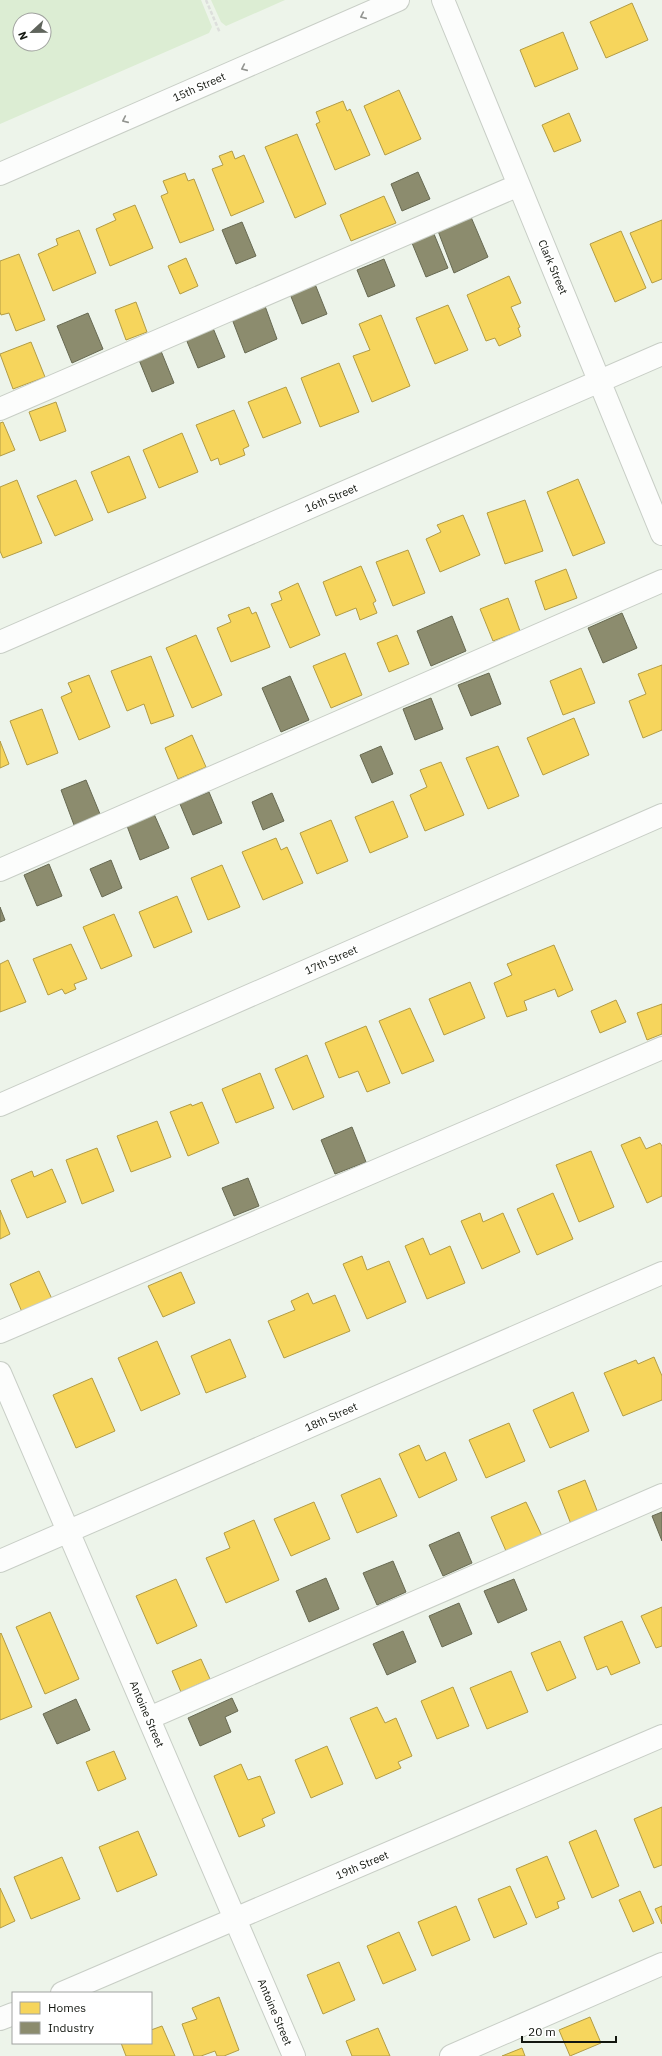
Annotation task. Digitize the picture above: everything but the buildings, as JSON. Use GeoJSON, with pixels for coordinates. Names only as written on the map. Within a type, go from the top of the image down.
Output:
{"type":"FeatureCollection","features":[{"type":"Feature","properties":{"kind":"street","name":"15th Street"},"geometry":{"type":"LineString","coordinates":[[0,174],[398,0]]}},
{"type":"Feature","properties":{"kind":"street","name":"Clark Street"},"geometry":{"type":"LineString","coordinates":[[443,0],[601,381],[662,534]]}},
{"type":"Feature","properties":{"kind":"street"},"geometry":{"type":"LineString","coordinates":[[0,409],[519,185]]}},
{"type":"Feature","properties":{"kind":"street","name":"16th Street"},"geometry":{"type":"LineString","coordinates":[[0,642],[662,354]]}},
{"type":"Feature","properties":{"kind":"street"},"geometry":{"type":"LineString","coordinates":[[0,870],[662,581]]}},
{"type":"Feature","properties":{"kind":"street","name":"17th Street"},"geometry":{"type":"LineString","coordinates":[[0,1105],[662,815]]}},
{"type":"Feature","properties":{"kind":"street"},"geometry":{"type":"LineString","coordinates":[[0,1332],[662,1048]]}},
{"type":"Feature","properties":{"kind":"street","name":"18th Street"},"geometry":{"type":"LineString","coordinates":[[0,1561],[662,1273]]}},
{"type":"Feature","properties":{"kind":"street","name":"Antoine Street"},"geometry":{"type":"LineString","coordinates":[[0,1373],[294,2056]]}},
{"type":"Feature","properties":{"kind":"street"},"geometry":{"type":"LineString","coordinates":[[149,1718],[662,1495]]}},
{"type":"Feature","properties":{"kind":"street","name":"19th Street"},"geometry":{"type":"LineString","coordinates":[[64,1992],[662,1736]]}},
{"type":"Feature","properties":{"kind":"street"},"geometry":{"type":"LineString","coordinates":[[451,2056],[662,1964]]}},
{"type":"Feature","properties":{"kind":"street"},"geometry":{"type":"LineString","coordinates":[[0,2019],[12,2014]]}},
{"type":"Feature","properties":{"kind":"path"},"geometry":{"type":"LineString","coordinates":[[206,0],[220,33]]}},
{"type":"Feature","properties":{"kind":"green space"},"geometry":{"type":"Polygon","coordinates":[[[0,0],[201,0],[212,27],[209,33],[0,124],[0,0]]]}},
{"type":"Feature","properties":{"kind":"green space"},"geometry":{"type":"Polygon","coordinates":[[[211,0],[285,0],[226,26],[221,22],[211,0]]]}}]}
